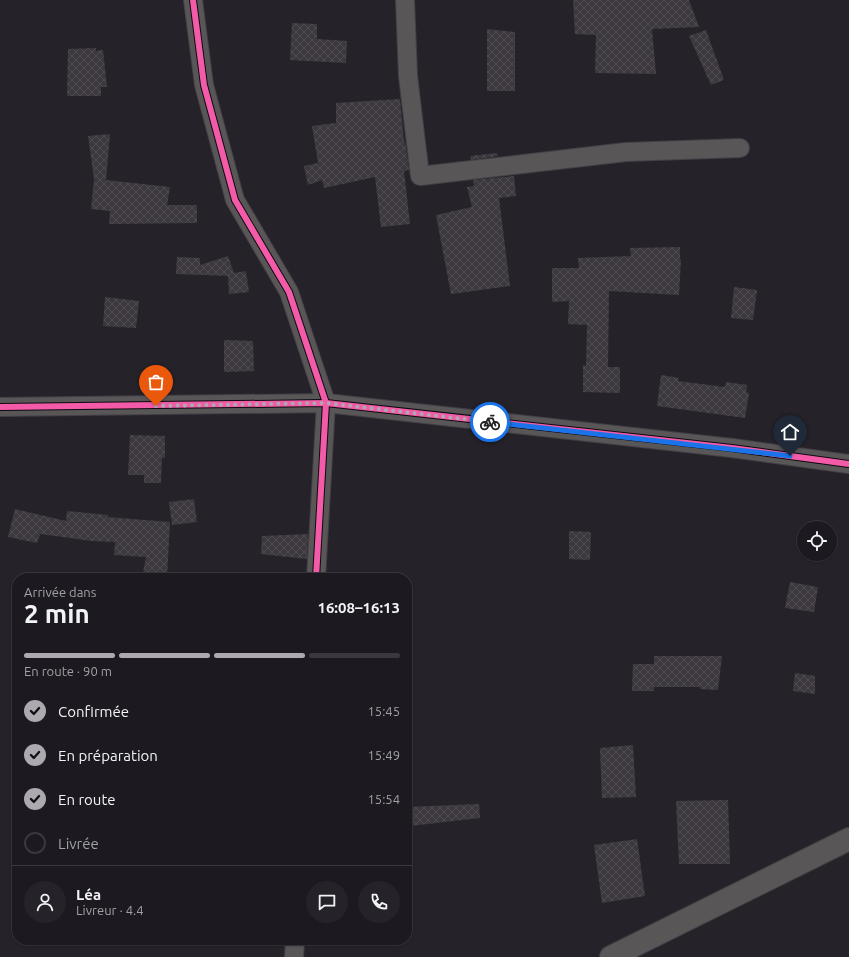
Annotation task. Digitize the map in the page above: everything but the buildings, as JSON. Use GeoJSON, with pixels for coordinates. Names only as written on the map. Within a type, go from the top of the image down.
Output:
{"type":"FeatureCollection","features":[{"type":"Feature","properties":{"kind":"street"},"geometry":{"type":"LineString","coordinates":[[193,0],[204,85],[235,200],[289,292],[326,403],[316,573]]}},
{"type":"Feature","properties":{"kind":"street"},"geometry":{"type":"LineString","coordinates":[[405,0],[408,76],[420,176],[626,152],[740,148]]}},
{"type":"Feature","properties":{"kind":"street"},"geometry":{"type":"LineString","coordinates":[[0,407],[326,403],[732,448],[849,464]]}},
{"type":"Feature","properties":{"kind":"street"},"geometry":{"type":"LineString","coordinates":[[612,957],[849,839]]}},
{"type":"Feature","properties":{"kind":"street"},"geometry":{"type":"LineString","coordinates":[[294,957],[295,945]]}},
{"type":"Feature","properties":{"kind":"cycle path"},"geometry":{"type":"LineString","coordinates":[[193,0],[204,85],[235,200],[289,292],[326,403],[316,573]]}},
{"type":"Feature","properties":{"kind":"cycle path"},"geometry":{"type":"LineString","coordinates":[[0,407],[326,403],[732,448],[849,464]]}},
{"type":"Feature","properties":{"kind":"way so far"},"geometry":{"type":"LineString","coordinates":[[156,406],[326,403],[490,422]]}},
{"type":"Feature","properties":{"kind":"route"},"geometry":{"type":"LineString","coordinates":[[490,422],[732,448],[790,456]]}}]}
